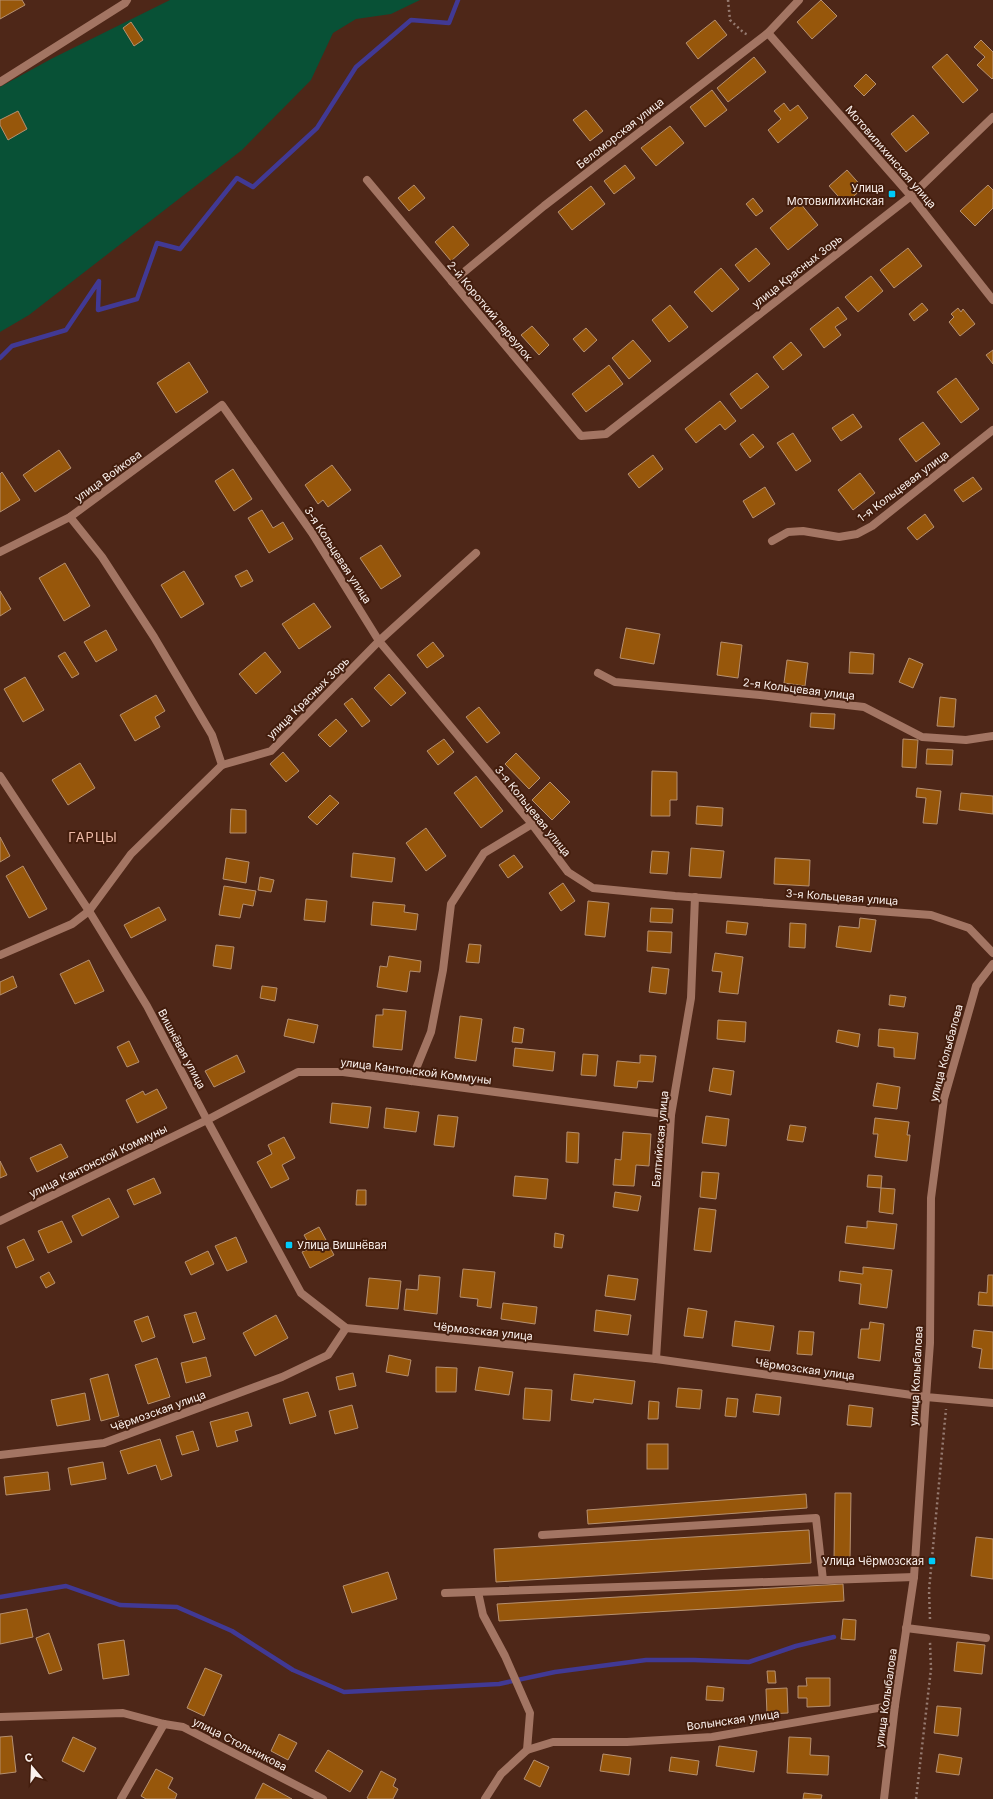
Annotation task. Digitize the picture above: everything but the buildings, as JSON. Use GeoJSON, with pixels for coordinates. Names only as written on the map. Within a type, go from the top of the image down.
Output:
{"type":"FeatureCollection","features":[{"type":"Feature","properties":{"kind":"street"},"geometry":{"type":"LineString","coordinates":[[0,82],[125,3],[127,0]]}},
{"type":"Feature","properties":{"kind":"street","name":"Беломорская улица"},"geometry":{"type":"LineString","coordinates":[[452,282],[544,206],[768,33],[799,0]]}},
{"type":"Feature","properties":{"kind":"street","name":"Мотовилихинская улица"},"geometry":{"type":"LineString","coordinates":[[768,33],[911,196],[993,300]]}},
{"type":"Feature","properties":{"kind":"street","name":"улица Красных Зорь"},"geometry":{"type":"LineString","coordinates":[[606,434],[911,196],[993,117]]}},
{"type":"Feature","properties":{"kind":"street","name":"2-й Короткий переулок"},"geometry":{"type":"LineString","coordinates":[[367,180],[581,436],[606,434]]}},
{"type":"Feature","properties":{"kind":"street","name":"улица Войкова"},"geometry":{"type":"LineString","coordinates":[[0,552],[70,517],[222,406]]}},
{"type":"Feature","properties":{"kind":"street","name":"3-я Кольцевая улица"},"geometry":{"type":"LineString","coordinates":[[222,406],[312,533],[379,641],[532,824],[568,872],[593,888],[932,915],[969,928],[993,953]]}},
{"type":"Feature","properties":{"kind":"street","name":"1-я Кольцевая улица"},"geometry":{"type":"LineString","coordinates":[[772,541],[788,532],[803,531],[839,538],[857,534],[872,526],[993,430]]}},
{"type":"Feature","properties":{"kind":"street"},"geometry":{"type":"LineString","coordinates":[[70,517],[102,557],[154,637],[212,735],[222,765]]}},
{"type":"Feature","properties":{"kind":"street","name":"улица Красных Зорь"},"geometry":{"type":"LineString","coordinates":[[0,955],[72,924],[89,912],[130,854],[222,765],[271,751],[379,641],[476,553]]}},
{"type":"Feature","properties":{"kind":"street","name":"2-я Кольцевая улица"},"geometry":{"type":"LineString","coordinates":[[598,673],[615,682],[760,695],[864,707],[922,737],[966,740],[993,736]]}},
{"type":"Feature","properties":{"kind":"street","name":"Вишнёвая улица"},"geometry":{"type":"LineString","coordinates":[[0,776],[89,912],[147,1006],[301,1293],[346,1328]]}},
{"type":"Feature","properties":{"kind":"street"},"geometry":{"type":"LineString","coordinates":[[411,1081],[431,1032],[443,970],[451,904],[484,853],[532,824]]}},
{"type":"Feature","properties":{"kind":"street","name":"Балтийская улица"},"geometry":{"type":"LineString","coordinates":[[656,1360],[671,1115],[691,998],[695,897]]}},
{"type":"Feature","properties":{"kind":"street","name":"улица Колыбалова"},"geometry":{"type":"LineString","coordinates":[[884,1799],[895,1706],[914,1576],[930,1344],[931,1198],[944,1099],[976,986],[993,964]]}},
{"type":"Feature","properties":{"kind":"street","name":"улица Кантонской Коммуны"},"geometry":{"type":"LineString","coordinates":[[0,1221],[207,1120],[298,1072],[343,1072],[671,1115]]}},
{"type":"Feature","properties":{"kind":"street","name":"Чёрмозская улица"},"geometry":{"type":"LineString","coordinates":[[0,1455],[104,1443],[282,1377],[328,1355],[346,1328],[656,1360],[926,1397],[993,1403]]}},
{"type":"Feature","properties":{"kind":"street"},"geometry":{"type":"LineString","coordinates":[[542,1535],[816,1518],[823,1580]]}},
{"type":"Feature","properties":{"kind":"street"},"geometry":{"type":"LineString","coordinates":[[445,1594],[914,1576]]}},
{"type":"Feature","properties":{"kind":"street"},"geometry":{"type":"LineString","coordinates":[[478,1592],[483,1615],[505,1656],[530,1713],[527,1750],[501,1774],[485,1799]]}},
{"type":"Feature","properties":{"kind":"street"},"geometry":{"type":"LineString","coordinates":[[906,1628],[986,1638]]}},
{"type":"Feature","properties":{"kind":"street","name":"Волынская улица"},"geometry":{"type":"LineString","coordinates":[[527,1750],[553,1742],[627,1742],[712,1737],[895,1706]]}},
{"type":"Feature","properties":{"kind":"street","name":"улица Стольникова"},"geometry":{"type":"LineString","coordinates":[[0,1717],[123,1713],[164,1724],[183,1727],[323,1799]]}},
{"type":"Feature","properties":{"kind":"street"},"geometry":{"type":"LineString","coordinates":[[120,1799],[164,1724]]}},
{"type":"Feature","properties":{"kind":"path"},"geometry":{"type":"LineString","coordinates":[[728,0],[730,20],[744,33]]}},
{"type":"Feature","properties":{"kind":"path"},"geometry":{"type":"LineString","coordinates":[[916,1799],[931,1669],[929,1590],[947,1399]]}},
{"type":"Feature","properties":{"kind":"green space"},"geometry":{"type":"Polygon","coordinates":[[[170,0],[420,0],[391,14],[356,19],[333,33],[311,80],[242,150],[29,315],[0,332],[0,87],[51,59],[170,0]]]}},
{"type":"Feature","properties":{"kind":"waterway"},"geometry":{"type":"LineString","coordinates":[[0,358],[12,346],[66,330],[99,281],[98,310],[137,299],[157,243],[180,249],[237,178],[253,187],[317,128],[356,67],[411,20],[449,23],[458,0]]}},
{"type":"Feature","properties":{"kind":"waterway"},"geometry":{"type":"LineString","coordinates":[[0,1597],[66,1586],[120,1605],[177,1607],[232,1631],[293,1670],[344,1692],[499,1684],[555,1672],[646,1660],[749,1662],[796,1646],[834,1637]]}},
{"type":"Feature","properties":{"kind":"place","name":"Улица Мотовилихинская"},"geometry":{"type":"Point","coordinates":[892,194]}},
{"type":"Feature","properties":{"kind":"place","name":"Улица Вишнёвая"},"geometry":{"type":"Point","coordinates":[289,1245]}},
{"type":"Feature","properties":{"kind":"place","name":"Улица Чёрмозская"},"geometry":{"type":"Point","coordinates":[932,1561]}},
{"type":"Feature","properties":{"kind":"district","name":"ГАРЦЫ"},"geometry":{"type":"Point","coordinates":[93,837]}}]}
